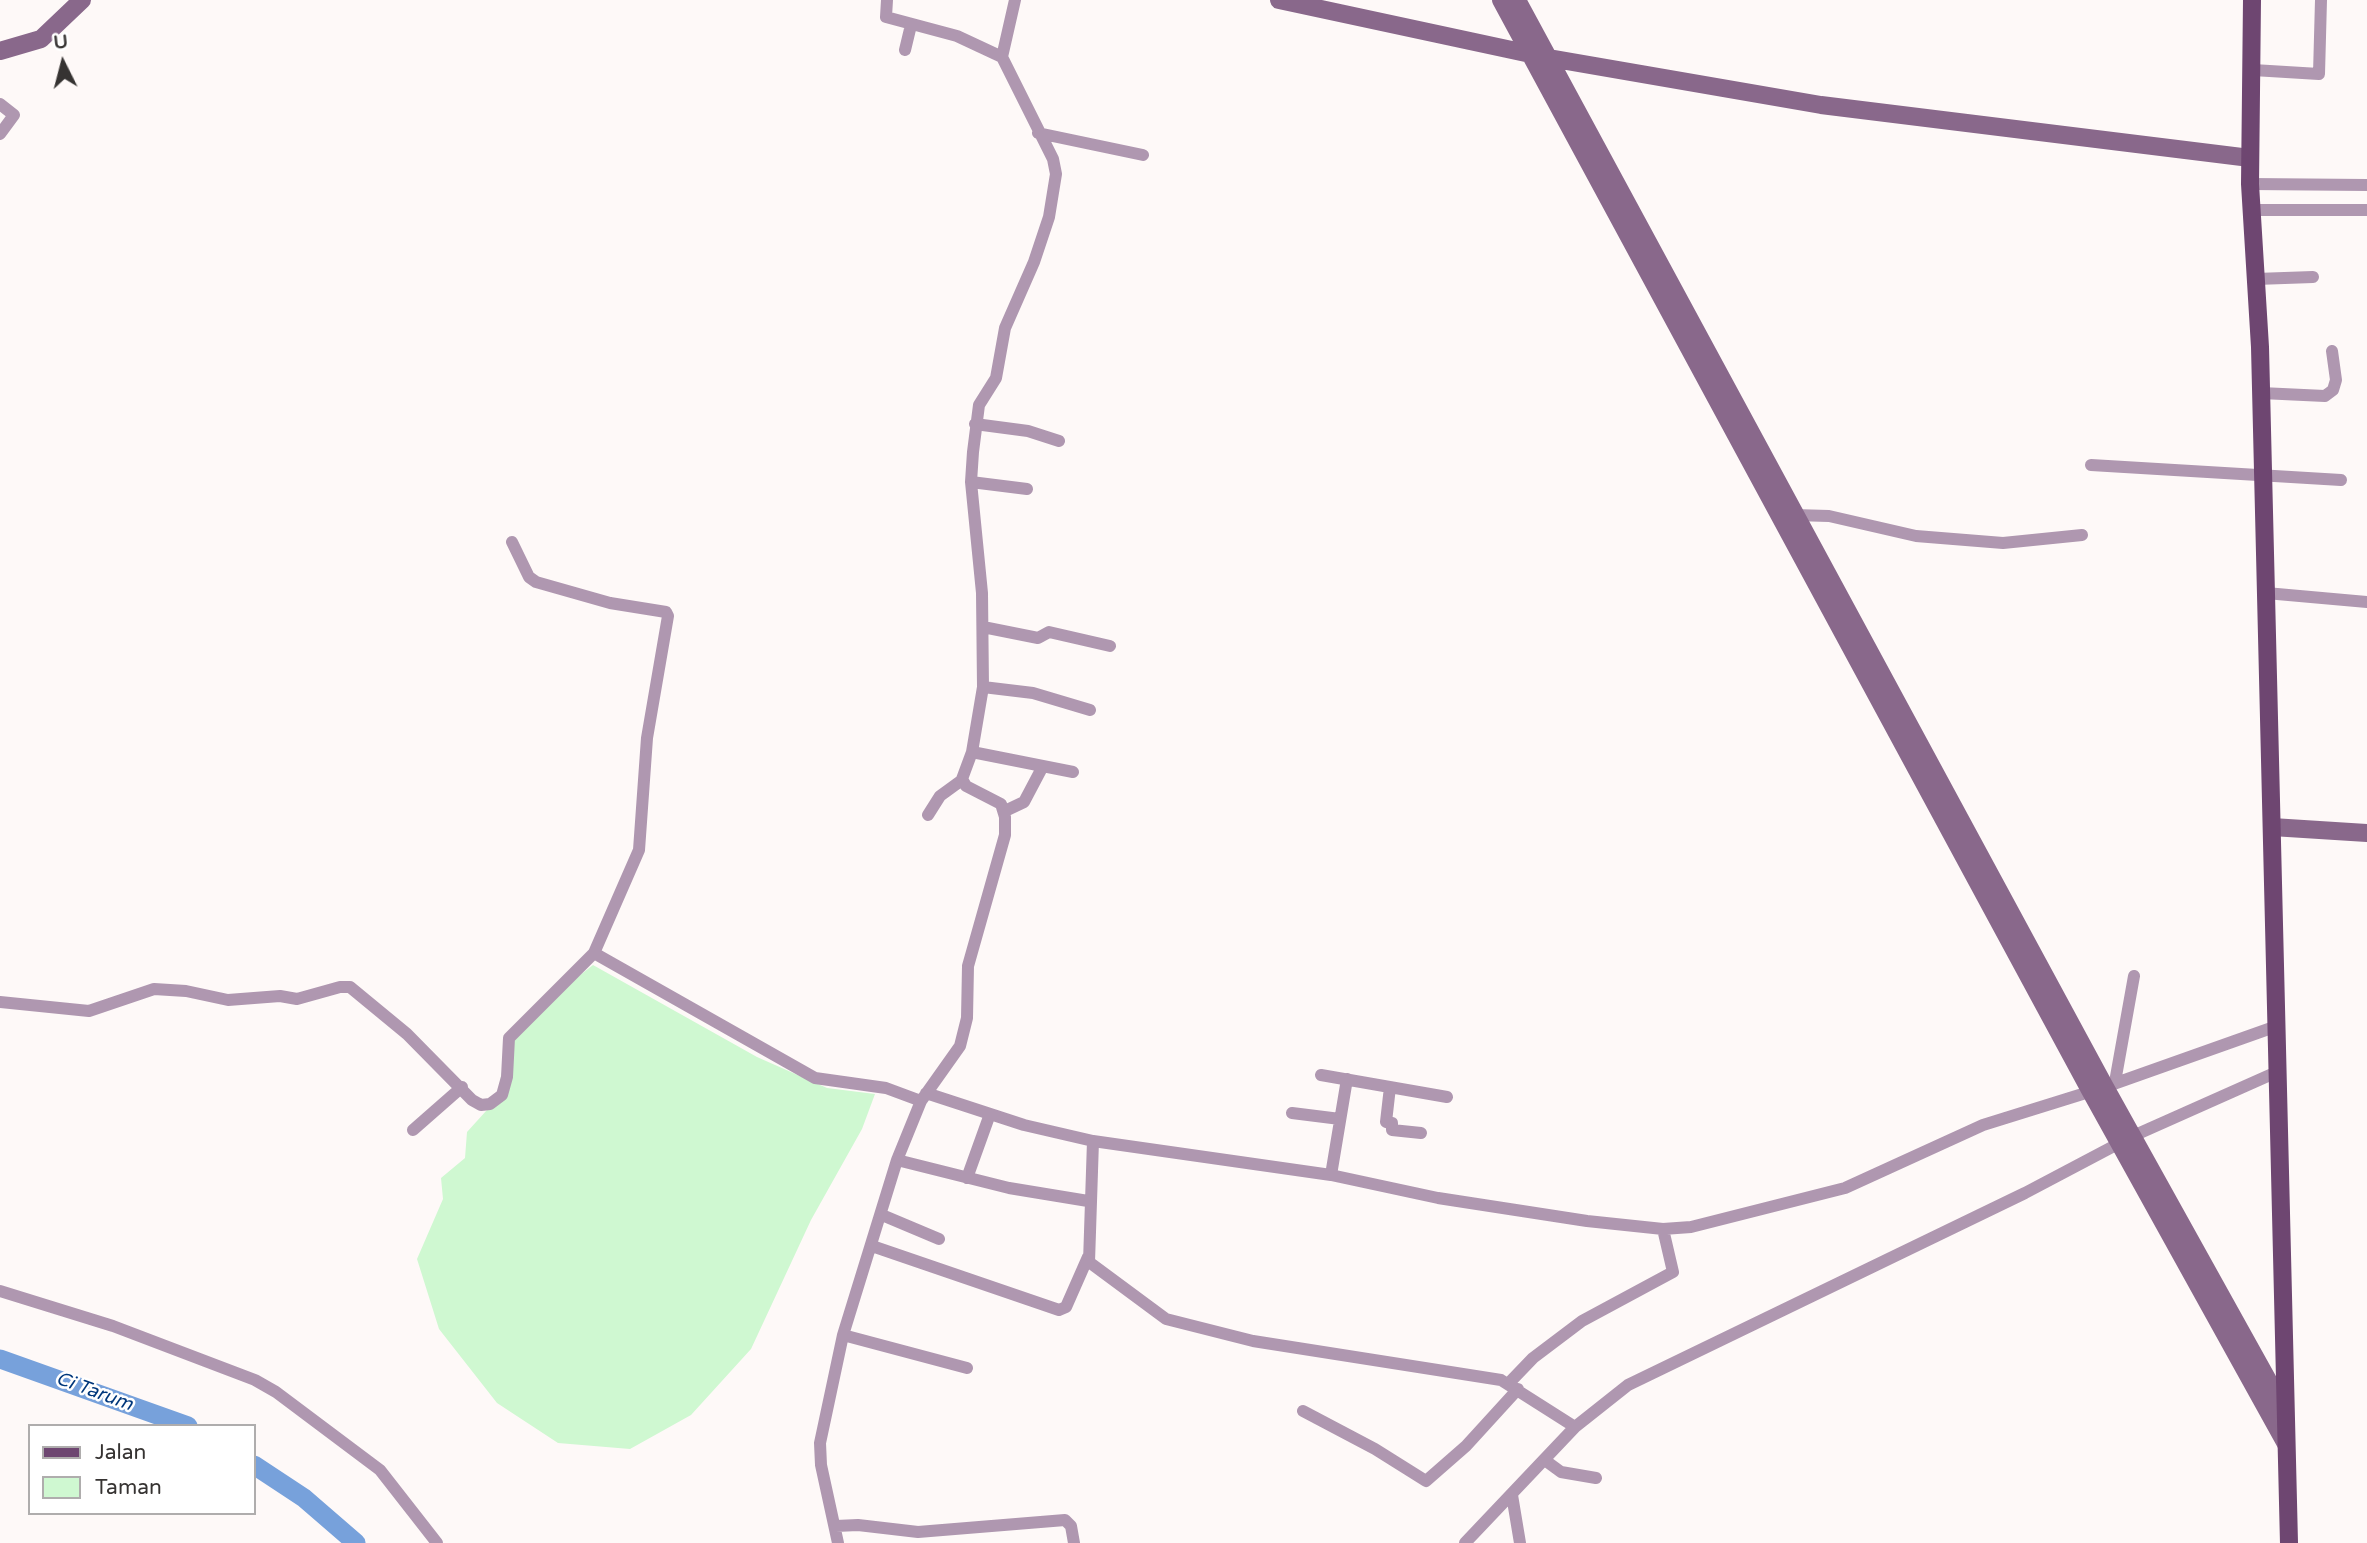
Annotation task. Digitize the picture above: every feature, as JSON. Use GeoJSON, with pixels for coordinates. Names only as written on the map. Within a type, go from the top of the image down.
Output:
{"type":"FeatureCollection","features":[{"type":"Feature","properties":{"kind":"main road"},"geometry":{"type":"LineString","coordinates":[[2252,0],[2250,184],[2261,393],[2289,1543]]}},
{"type":"Feature","properties":{"kind":"street"},"geometry":{"type":"LineString","coordinates":[[0,51],[41,39],[82,0]]}},
{"type":"Feature","properties":{"kind":"street"},"geometry":{"type":"LineString","coordinates":[[887,0],[886,17],[957,36],[1002,57],[1014,76],[1023,104],[1055,168],[1049,217],[1034,262],[1006,328],[998,372],[981,398],[975,424],[971,482],[981,569],[983,687],[972,752],[962,780],[940,796],[928,815]]}},
{"type":"Feature","properties":{"kind":"street"},"geometry":{"type":"LineString","coordinates":[[1002,57],[1015,0]]}},
{"type":"Feature","properties":{"kind":"street"},"geometry":{"type":"LineString","coordinates":[[1279,0],[1549,58],[1821,105],[2250,158]]}},
{"type":"Feature","properties":{"kind":"street"},"geometry":{"type":"LineString","coordinates":[[1500,0],[2104,1087]]}},
{"type":"Feature","properties":{"kind":"street"},"geometry":{"type":"LineString","coordinates":[[1517,0],[2104,1087],[2126,1139],[2286,1444]]}},
{"type":"Feature","properties":{"kind":"street"},"geometry":{"type":"LineString","coordinates":[[2253,70],[2319,74],[2321,0]]}},
{"type":"Feature","properties":{"kind":"street"},"geometry":{"type":"LineString","coordinates":[[905,50],[911,25]]}},
{"type":"Feature","properties":{"kind":"street"},"geometry":{"type":"LineString","coordinates":[[0,104],[14,115],[0,134]]}},
{"type":"Feature","properties":{"kind":"street"},"geometry":{"type":"LineString","coordinates":[[1038,133],[1143,155]]}},
{"type":"Feature","properties":{"kind":"street"},"geometry":{"type":"LineString","coordinates":[[2250,184],[2367,186]]}},
{"type":"Feature","properties":{"kind":"street"},"geometry":{"type":"LineString","coordinates":[[2252,210],[2367,210]]}},
{"type":"Feature","properties":{"kind":"street"},"geometry":{"type":"LineString","coordinates":[[2256,279],[2313,277]]}},
{"type":"Feature","properties":{"kind":"street"},"geometry":{"type":"LineString","coordinates":[[2261,393],[2325,396],[2333,390],[2336,380],[2332,351]]}},
{"type":"Feature","properties":{"kind":"street"},"geometry":{"type":"LineString","coordinates":[[975,424],[1028,431],[1059,441]]}},
{"type":"Feature","properties":{"kind":"street"},"geometry":{"type":"LineString","coordinates":[[2091,465],[2262,478],[2341,480]]}},
{"type":"Feature","properties":{"kind":"street"},"geometry":{"type":"LineString","coordinates":[[971,482],[1027,489]]}},
{"type":"Feature","properties":{"kind":"street"},"geometry":{"type":"LineString","coordinates":[[1794,515],[1829,516],[1916,537],[2003,543],[2082,535]]}},
{"type":"Feature","properties":{"kind":"street"},"geometry":{"type":"LineString","coordinates":[[0,1002],[89,1011],[154,989],[186,991],[228,1000],[279,996],[297,999],[340,986],[350,987],[407,1034],[481,1105],[490,1104],[502,1095],[507,1077],[509,1038],[594,953],[639,849],[644,816],[647,738],[668,614],[610,603],[537,582],[529,577],[512,542]]}},
{"type":"Feature","properties":{"kind":"street"},"geometry":{"type":"LineString","coordinates":[[2266,593],[2367,602]]}},
{"type":"Feature","properties":{"kind":"street"},"geometry":{"type":"LineString","coordinates":[[983,627],[1038,638],[1049,632],[1110,646]]}},
{"type":"Feature","properties":{"kind":"street"},"geometry":{"type":"LineString","coordinates":[[983,687],[1033,693],[1090,710]]}},
{"type":"Feature","properties":{"kind":"street"},"geometry":{"type":"LineString","coordinates":[[972,752],[1073,772]]}},
{"type":"Feature","properties":{"kind":"street"},"geometry":{"type":"LineString","coordinates":[[1005,811],[1024,802],[1043,766]]}},
{"type":"Feature","properties":{"kind":"street"},"geometry":{"type":"LineString","coordinates":[[838,1543],[821,1465],[820,1443],[843,1335],[897,1160],[923,1097],[954,1056],[962,1038],[967,1018],[968,966],[1003,844],[1005,811],[997,801],[966,786],[962,780]]}},
{"type":"Feature","properties":{"kind":"street"},"geometry":{"type":"LineString","coordinates":[[2272,827],[2367,833]]}},
{"type":"Feature","properties":{"kind":"street"},"geometry":{"type":"LineString","coordinates":[[594,953],[815,1078],[869,1084],[1093,1141],[1331,1175],[1438,1198],[1663,1229],[1691,1227],[1845,1188],[1983,1125],[2104,1087],[2277,1026]]}},
{"type":"Feature","properties":{"kind":"street"},"geometry":{"type":"LineString","coordinates":[[2104,1087],[2134,976]]}},
{"type":"Feature","properties":{"kind":"street"},"geometry":{"type":"LineString","coordinates":[[1465,1543],[1546,1461],[1575,1427],[1628,1385],[2025,1193],[2126,1139],[2278,1071]]}},
{"type":"Feature","properties":{"kind":"street"},"geometry":{"type":"LineString","coordinates":[[1321,1075],[1447,1097]]}},
{"type":"Feature","properties":{"kind":"street"},"geometry":{"type":"LineString","coordinates":[[1331,1175],[1347,1079]]}},
{"type":"Feature","properties":{"kind":"street"},"geometry":{"type":"LineString","coordinates":[[413,1130],[462,1087]]}},
{"type":"Feature","properties":{"kind":"street"},"geometry":{"type":"LineString","coordinates":[[1390,1087],[1386,1122],[1392,1123],[1392,1130],[1421,1133]]}},
{"type":"Feature","properties":{"kind":"street"},"geometry":{"type":"LineString","coordinates":[[1292,1113],[1340,1119]]}},
{"type":"Feature","properties":{"kind":"street"},"geometry":{"type":"LineString","coordinates":[[967,1178],[990,1114]]}},
{"type":"Feature","properties":{"kind":"street"},"geometry":{"type":"LineString","coordinates":[[2126,1139],[2284,1409]]}},
{"type":"Feature","properties":{"kind":"street"},"geometry":{"type":"LineString","coordinates":[[872,1246],[1059,1310],[1066,1307],[1087,1257],[1093,1141]]}},
{"type":"Feature","properties":{"kind":"street"},"geometry":{"type":"LineString","coordinates":[[897,1160],[967,1178],[1088,1201]]}},
{"type":"Feature","properties":{"kind":"street"},"geometry":{"type":"LineString","coordinates":[[882,1215],[939,1239]]}},
{"type":"Feature","properties":{"kind":"street"},"geometry":{"type":"LineString","coordinates":[[1303,1411],[1375,1449],[1426,1481],[1460,1453],[1533,1358],[1582,1321],[1673,1272],[1663,1229]]}},
{"type":"Feature","properties":{"kind":"street"},"geometry":{"type":"LineString","coordinates":[[1087,1257],[1096,1269],[1166,1319],[1184,1326],[1265,1344],[1469,1374],[1513,1386],[1575,1427]]}},
{"type":"Feature","properties":{"kind":"street"},"geometry":{"type":"LineString","coordinates":[[0,1291],[113,1326],[255,1380],[276,1392],[380,1470],[437,1543]]}},
{"type":"Feature","properties":{"kind":"street"},"geometry":{"type":"LineString","coordinates":[[843,1335],[967,1368]]}},
{"type":"Feature","properties":{"kind":"street"},"geometry":{"type":"LineString","coordinates":[[1546,1461],[1560,1472],[1596,1478]]}},
{"type":"Feature","properties":{"kind":"street"},"geometry":{"type":"LineString","coordinates":[[1512,1495],[1520,1543]]}},
{"type":"Feature","properties":{"kind":"street"},"geometry":{"type":"LineString","coordinates":[[835,1527],[858,1525],[918,1532],[1065,1520],[1071,1526],[1074,1543]]}},
{"type":"Feature","properties":{"kind":"green space"},"geometry":{"type":"Polygon","coordinates":[[[593,965],[757,1057],[827,1088],[875,1094],[862,1129],[811,1220],[751,1349],[691,1415],[630,1449],[558,1443],[497,1403],[439,1329],[417,1259],[443,1199],[441,1178],[465,1158],[467,1132],[496,1100],[509,1038],[548,1000],[593,965]]]}},
{"type":"Feature","properties":{"kind":"waterway","name":"Ci Tarum"},"geometry":{"type":"LineString","coordinates":[[0,1359],[182,1424]]}},
{"type":"Feature","properties":{"kind":"waterway","name":"Ci Tarum"},"geometry":{"type":"LineString","coordinates":[[256,1466],[304,1498],[356,1543]]}}]}
